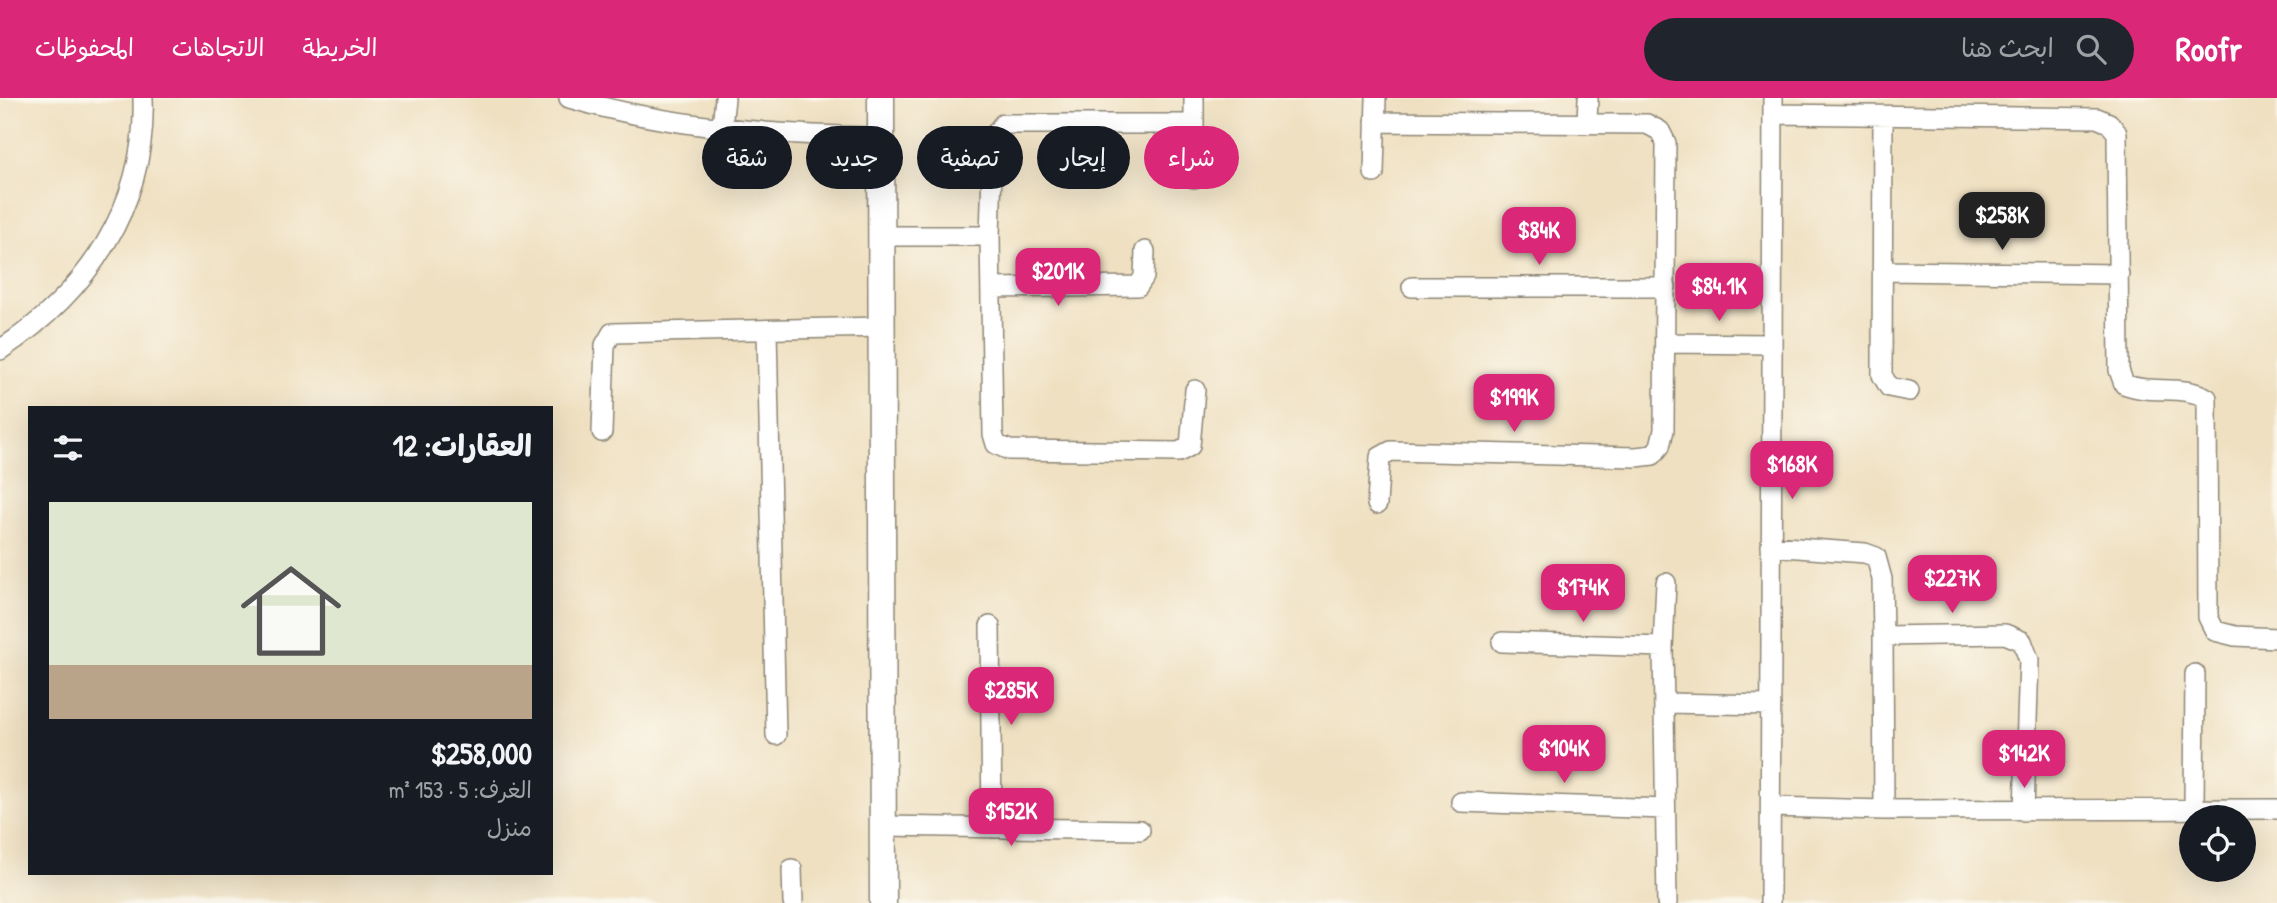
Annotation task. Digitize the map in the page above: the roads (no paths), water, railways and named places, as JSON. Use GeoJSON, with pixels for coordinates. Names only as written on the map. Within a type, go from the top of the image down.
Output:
{"type":"FeatureCollection","features":[{"type":"Feature","properties":{"kind":"main road"},"geometry":{"type":"LineString","coordinates":[[881,98],[881,126]]}},
{"type":"Feature","properties":{"kind":"main road"},"geometry":{"type":"LineString","coordinates":[[881,189],[883,903]]}},
{"type":"Feature","properties":{"kind":"street"},"geometry":{"type":"LineString","coordinates":[[0,350],[25,334],[76,288],[108,244],[131,187],[140,147],[143,98]]}},
{"type":"Feature","properties":{"kind":"street"},"geometry":{"type":"LineString","coordinates":[[569,98],[649,117],[715,126]]}},
{"type":"Feature","properties":{"kind":"street"},"geometry":{"type":"LineString","coordinates":[[722,126],[725,98]]}},
{"type":"Feature","properties":{"kind":"street"},"geometry":{"type":"LineString","coordinates":[[1194,98],[1194,124],[1003,124],[993,137],[990,236],[993,434],[996,444],[1001,448],[1179,452],[1190,446],[1195,390]]}},
{"type":"Feature","properties":{"kind":"street"},"geometry":{"type":"LineString","coordinates":[[1374,173],[1376,98]]}},
{"type":"Feature","properties":{"kind":"street"},"geometry":{"type":"LineString","coordinates":[[1587,121],[1588,98]]}},
{"type":"Feature","properties":{"kind":"street"},"geometry":{"type":"LineString","coordinates":[[1770,903],[1773,106],[1883,116],[2097,118],[2109,123],[2117,133],[2119,370],[2124,384],[2136,389],[2197,392],[2207,398],[2207,617],[2215,631],[2235,636],[2277,638]]}},
{"type":"Feature","properties":{"kind":"street"},"geometry":{"type":"LineString","coordinates":[[1883,116],[1882,375],[1889,387],[1909,391]]}},
{"type":"Feature","properties":{"kind":"street"},"geometry":{"type":"LineString","coordinates":[[1376,122],[1587,121],[1647,124],[1660,131],[1666,143],[1664,430],[1660,446],[1653,455],[1636,457],[1391,451],[1380,457],[1377,504]]}},
{"type":"Feature","properties":{"kind":"street"},"geometry":{"type":"LineString","coordinates":[[881,236],[990,236]]}},
{"type":"Feature","properties":{"kind":"street"},"geometry":{"type":"LineString","coordinates":[[991,288],[1138,286],[1144,277],[1145,251]]}},
{"type":"Feature","properties":{"kind":"street"},"geometry":{"type":"LineString","coordinates":[[1884,271],[2119,274]]}},
{"type":"Feature","properties":{"kind":"street"},"geometry":{"type":"LineString","coordinates":[[1412,287],[1666,287]]}},
{"type":"Feature","properties":{"kind":"street"},"geometry":{"type":"LineString","coordinates":[[602,432],[605,345],[612,333],[881,327]]}},
{"type":"Feature","properties":{"kind":"street"},"geometry":{"type":"LineString","coordinates":[[767,330],[776,735]]}},
{"type":"Feature","properties":{"kind":"street"},"geometry":{"type":"LineString","coordinates":[[1666,343],[1772,344]]}},
{"type":"Feature","properties":{"kind":"street"},"geometry":{"type":"LineString","coordinates":[[1772,546],[1865,553],[1876,557],[1882,579],[1884,810]]}},
{"type":"Feature","properties":{"kind":"street"},"geometry":{"type":"LineString","coordinates":[[1666,583],[1663,647],[1667,903]]}},
{"type":"Feature","properties":{"kind":"street"},"geometry":{"type":"LineString","coordinates":[[990,626],[992,828]]}},
{"type":"Feature","properties":{"kind":"street"},"geometry":{"type":"LineString","coordinates":[[1883,636],[2005,634],[2022,641],[2029,660],[2024,810]]}},
{"type":"Feature","properties":{"kind":"street"},"geometry":{"type":"LineString","coordinates":[[1503,642],[1663,647]]}},
{"type":"Feature","properties":{"kind":"street"},"geometry":{"type":"LineString","coordinates":[[2194,805],[2195,674]]}},
{"type":"Feature","properties":{"kind":"street"},"geometry":{"type":"LineString","coordinates":[[1664,703],[1771,705]]}},
{"type":"Feature","properties":{"kind":"street"},"geometry":{"type":"LineString","coordinates":[[1461,802],[1665,809]]}},
{"type":"Feature","properties":{"kind":"street"},"geometry":{"type":"LineString","coordinates":[[1771,807],[1884,810],[2179,809]]}},
{"type":"Feature","properties":{"kind":"street"},"geometry":{"type":"LineString","coordinates":[[2256,809],[2277,809]]}},
{"type":"Feature","properties":{"kind":"street"},"geometry":{"type":"LineString","coordinates":[[883,826],[1140,830]]}},
{"type":"Feature","properties":{"kind":"street"},"geometry":{"type":"LineString","coordinates":[[792,869],[793,903]]}}]}
